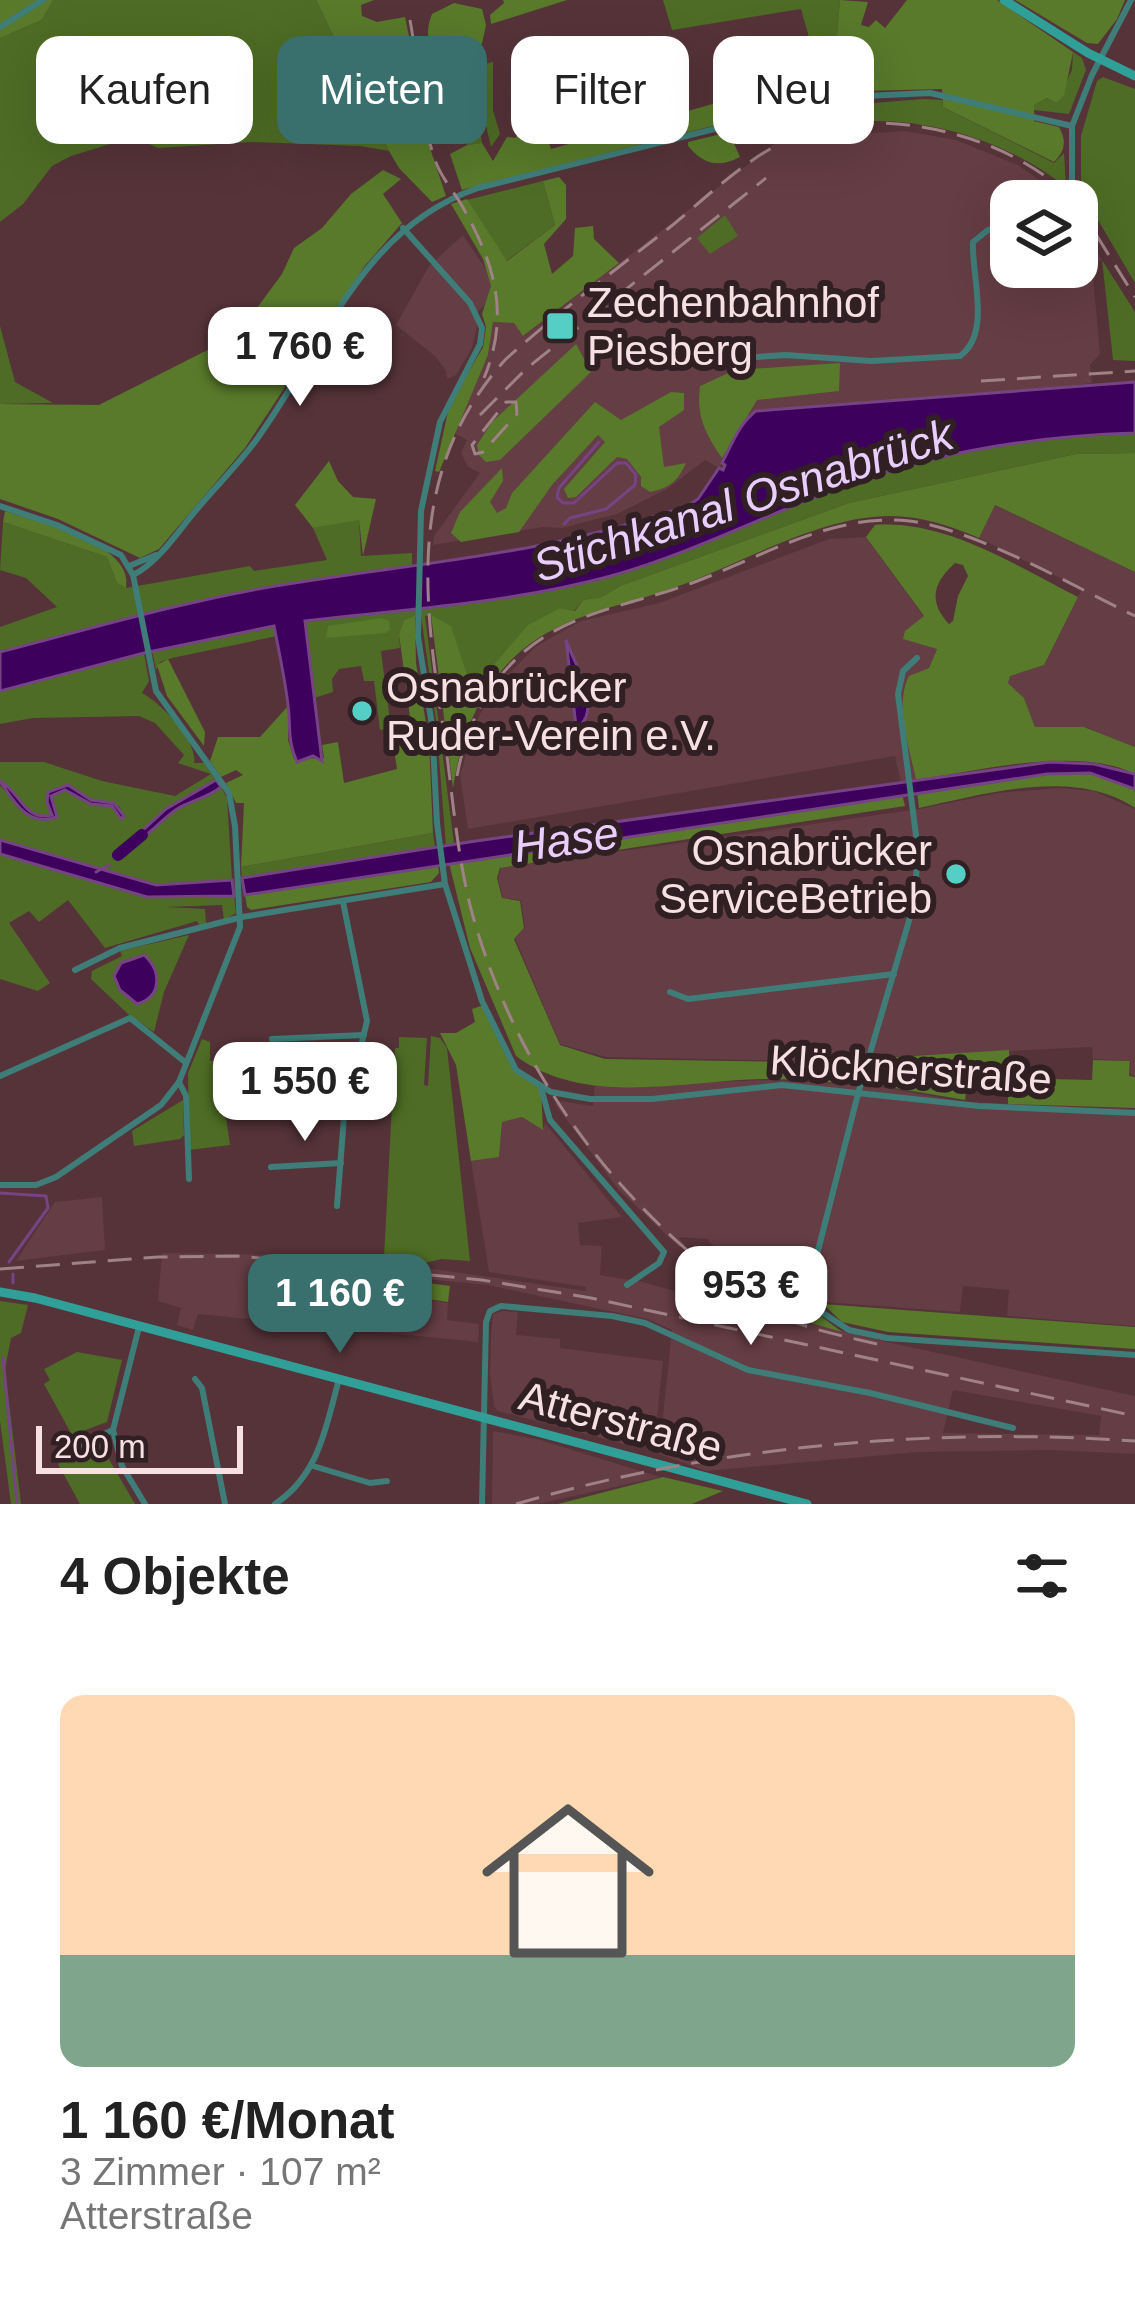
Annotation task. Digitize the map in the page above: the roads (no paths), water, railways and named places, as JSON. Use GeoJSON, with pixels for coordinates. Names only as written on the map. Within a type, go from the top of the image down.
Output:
{"type":"FeatureCollection","features":[{"type":"Feature","properties":{"kind":"street"},"geometry":{"type":"LineString","coordinates":[[0,27],[43,0]]}},
{"type":"Feature","properties":{"kind":"street"},"geometry":{"type":"LineString","coordinates":[[1004,0],[1100,60],[1135,76]]}},
{"type":"Feature","properties":{"kind":"street"},"geometry":{"type":"LineString","coordinates":[[1072,180],[1072,126],[1131,0]]}},
{"type":"Feature","properties":{"kind":"street"},"geometry":{"type":"LineString","coordinates":[[131,571],[159,554],[258,438],[368,268],[403,228],[448,199],[842,97],[930,92],[1072,126]]}},
{"type":"Feature","properties":{"kind":"street"},"geometry":{"type":"LineString","coordinates":[[403,228],[475,310],[482,335],[440,422],[421,511],[418,552],[418,622],[446,884],[464,950],[516,1070],[542,1088],[550,1120],[664,1252],[659,1263],[627,1285]]}},
{"type":"Feature","properties":{"kind":"street"},"geometry":{"type":"LineString","coordinates":[[741,358],[786,355],[871,361],[960,356],[973,343],[979,293],[974,242],[990,230]]}},
{"type":"Feature","properties":{"kind":"street"},"geometry":{"type":"LineString","coordinates":[[0,506],[115,550],[131,571],[155,691],[228,790],[234,810],[242,917],[178,1082],[161,1105],[56,1177],[35,1185],[0,1185]]}},
{"type":"Feature","properties":{"kind":"street"},"geometry":{"type":"LineString","coordinates":[[917,658],[899,680],[918,880],[811,1278],[816,1300],[838,1326],[887,1338],[1135,1355]]}},
{"type":"Feature","properties":{"kind":"street"},"geometry":{"type":"LineString","coordinates":[[75,970],[120,948],[242,917],[446,884]]}},
{"type":"Feature","properties":{"kind":"street"},"geometry":{"type":"LineString","coordinates":[[337,1207],[348,1098],[365,1035],[366,1005],[344,902]]}},
{"type":"Feature","properties":{"kind":"street"},"geometry":{"type":"LineString","coordinates":[[670,992],[688,999],[894,974]]}},
{"type":"Feature","properties":{"kind":"street"},"geometry":{"type":"LineString","coordinates":[[0,1076],[130,1018],[186,1062]]}},
{"type":"Feature","properties":{"kind":"street"},"geometry":{"type":"LineString","coordinates":[[272,1039],[365,1035]]}},
{"type":"Feature","properties":{"kind":"street"},"geometry":{"type":"LineString","coordinates":[[178,1082],[187,1096],[189,1179]]}},
{"type":"Feature","properties":{"kind":"street","name":"Klöcknerstraße"},"geometry":{"type":"LineString","coordinates":[[542,1088],[567,1096],[622,1100],[782,1085],[980,1106],[1135,1113]]}},
{"type":"Feature","properties":{"kind":"street"},"geometry":{"type":"LineString","coordinates":[[271,1167],[341,1163]]}},
{"type":"Feature","properties":{"kind":"street","name":"Atterstraße"},"geometry":{"type":"LineString","coordinates":[[0,1292],[140,1325],[807,1504]]}},
{"type":"Feature","properties":{"kind":"street"},"geometry":{"type":"LineString","coordinates":[[482,1504],[485,1322],[495,1308],[612,1316],[644,1323],[748,1370],[870,1393],[1013,1428]]}},
{"type":"Feature","properties":{"kind":"street"},"geometry":{"type":"LineString","coordinates":[[140,1325],[113,1430],[122,1466],[145,1504]]}},
{"type":"Feature","properties":{"kind":"street"},"geometry":{"type":"LineString","coordinates":[[196,1379],[202,1388],[225,1504]]}},
{"type":"Feature","properties":{"kind":"street"},"geometry":{"type":"LineString","coordinates":[[275,1504],[313,1466],[339,1379]]}},
{"type":"Feature","properties":{"kind":"street"},"geometry":{"type":"LineString","coordinates":[[62,1449],[113,1430]]}},
{"type":"Feature","properties":{"kind":"street"},"geometry":{"type":"LineString","coordinates":[[313,1466],[370,1483],[387,1481]]}},
{"type":"Feature","properties":{"kind":"water","name":"Stichkanal Osnabrück"},"geometry":{"type":"Polygon","coordinates":[[[1135,382],[1135,433],[1026,442],[919,463],[849,484],[672,556],[574,585],[305,621],[322,761],[313,756],[297,762],[294,754],[274,626],[144,653],[0,691],[0,652],[220,597],[541,545],[689,505],[719,468],[723,470],[736,435],[756,411],[1135,382]]]}},
{"type":"Feature","properties":{"kind":"water"},"geometry":{"type":"Polygon","coordinates":[[[566,640],[588,698],[577,735],[566,640]]]}},
{"type":"Feature","properties":{"kind":"water","name":"Hase"},"geometry":{"type":"Polygon","coordinates":[[[1050,762],[1094,764],[1135,774],[1135,789],[1090,773],[1047,774],[245,895],[242,878],[469,842],[1050,762]]]}},
{"type":"Feature","properties":{"kind":"water"},"geometry":{"type":"Polygon","coordinates":[[[216,780],[221,787],[216,791],[177,809],[130,842],[166,809],[216,780]]]}},
{"type":"Feature","properties":{"kind":"water"},"geometry":{"type":"Polygon","coordinates":[[[0,781],[35,814],[52,815],[48,792],[68,785],[91,800],[114,803],[124,816],[121,819],[112,806],[91,804],[65,790],[51,796],[57,817],[37,819],[22,810],[0,781]]]}},
{"type":"Feature","properties":{"kind":"water"},"geometry":{"type":"Polygon","coordinates":[[[0,840],[156,885],[232,880],[234,896],[147,897],[0,854],[0,840]]]}},
{"type":"Feature","properties":{"kind":"water"},"geometry":{"type":"Polygon","coordinates":[[[144,955],[157,983],[151,996],[137,1004],[120,990],[114,976],[121,963],[144,955]]]}},
{"type":"Feature","properties":{"kind":"waterway","name":"Stichkanal Osnabrück"},"geometry":{"type":"LineString","coordinates":[[564,524],[570,518],[606,509],[635,485],[636,475],[626,463],[617,463],[574,503],[563,503],[557,497],[559,488],[599,442]]}},
{"type":"Feature","properties":{"kind":"waterway"},"geometry":{"type":"LineString","coordinates":[[118,855],[142,835]]}},
{"type":"Feature","properties":{"kind":"waterway"},"geometry":{"type":"LineString","coordinates":[[96,872],[109,865]]}},
{"type":"Feature","properties":{"kind":"waterway"},"geometry":{"type":"LineString","coordinates":[[0,1193],[46,1196],[48,1208],[9,1262]]}},
{"type":"Feature","properties":{"kind":"waterway"},"geometry":{"type":"LineString","coordinates":[[13,1274],[13,1283]]}},
{"type":"Feature","properties":{"kind":"waterway"},"geometry":{"type":"LineString","coordinates":[[3,1358],[17,1504]]}},
{"type":"Feature","properties":{"kind":"railway"},"geometry":{"type":"LineString","coordinates":[[410,20],[431,148],[482,247],[495,288],[496,332],[484,378]]}},
{"type":"Feature","properties":{"kind":"railway"},"geometry":{"type":"LineString","coordinates":[[877,1344],[778,1316],[709,1270],[609,1171],[578,1132],[526,1048],[486,957],[457,838],[430,624],[430,531],[452,443],[474,401],[505,360],[760,155],[794,137],[829,127],[904,125],[980,142],[1049,180]]}},
{"type":"Feature","properties":{"kind":"railway"},"geometry":{"type":"LineString","coordinates":[[480,415],[527,368],[766,178]]}},
{"type":"Feature","properties":{"kind":"railway"},"geometry":{"type":"LineString","coordinates":[[1098,238],[1135,297]]}},
{"type":"Feature","properties":{"kind":"railway"},"geometry":{"type":"LineString","coordinates":[[981,381],[1135,371]]}},
{"type":"Feature","properties":{"kind":"railway"},"geometry":{"type":"LineString","coordinates":[[506,402],[516,402],[517,414],[483,452],[475,454],[472,445],[506,402]]}},
{"type":"Feature","properties":{"kind":"railway"},"geometry":{"type":"LineString","coordinates":[[457,776],[472,723],[489,692],[543,637],[584,617],[692,583],[787,543],[846,525],[877,520],[935,526],[1024,560],[1135,616]]}},
{"type":"Feature","properties":{"kind":"railway"},"geometry":{"type":"LineString","coordinates":[[0,1269],[238,1256],[482,1280],[591,1298],[1135,1416]]}},
{"type":"Feature","properties":{"kind":"railway"},"geometry":{"type":"LineString","coordinates":[[516,1504],[667,1468],[823,1446],[980,1437],[1135,1441]]}},
{"type":"Feature","properties":{"kind":"place","name":"Zechenbahnhof Piesberg"},"geometry":{"type":"Point","coordinates":[560,326]}},
{"type":"Feature","properties":{"kind":"place","name":"Osnabrücker Ruder-Verein e.V."},"geometry":{"type":"Point","coordinates":[362,711]}},
{"type":"Feature","properties":{"kind":"place","name":"Osnabrücker ServiceBetrieb"},"geometry":{"type":"Point","coordinates":[956,874]}}]}
